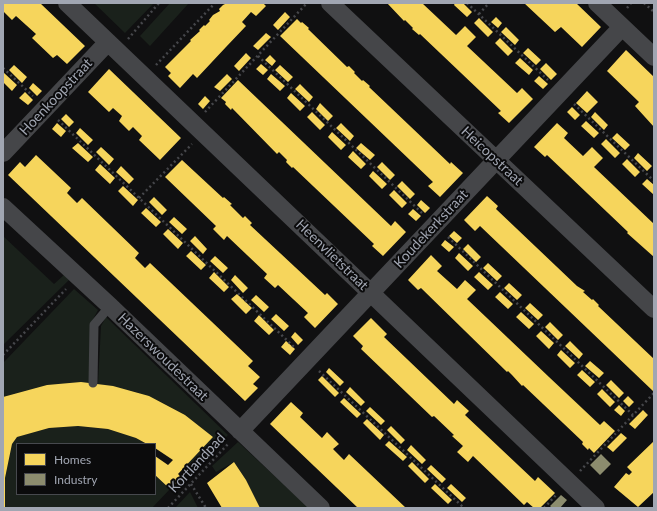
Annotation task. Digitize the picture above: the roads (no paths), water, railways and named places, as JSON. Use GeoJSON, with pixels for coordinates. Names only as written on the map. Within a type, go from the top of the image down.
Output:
{"type":"FeatureCollection","features":[{"type":"Feature","properties":{"kind":"street","name":"Heenvlietstraat"},"geometry":{"type":"LineString","coordinates":[[67,3],[568,483],[596,508]]}},
{"type":"Feature","properties":{"kind":"street","name":"Heicopstraat"},"geometry":{"type":"LineString","coordinates":[[330,3],[654,309]]}},
{"type":"Feature","properties":{"kind":"street"},"geometry":{"type":"LineString","coordinates":[[597,3],[654,57]]}},
{"type":"Feature","properties":{"kind":"street","name":"Koudekerkstraat"},"geometry":{"type":"LineString","coordinates":[[240,431],[622,27]]}},
{"type":"Feature","properties":{"kind":"street","name":"Hoenkoopstraat"},"geometry":{"type":"LineString","coordinates":[[3,153],[45,108],[114,47]]}},
{"type":"Feature","properties":{"kind":"street","name":"Hazerswoudestraat"},"geometry":{"type":"LineString","coordinates":[[3,207],[110,306],[321,508]]}},
{"type":"Feature","properties":{"kind":"lane"},"geometry":{"type":"LineString","coordinates":[[93,383],[94,324],[110,306]]}}]}
